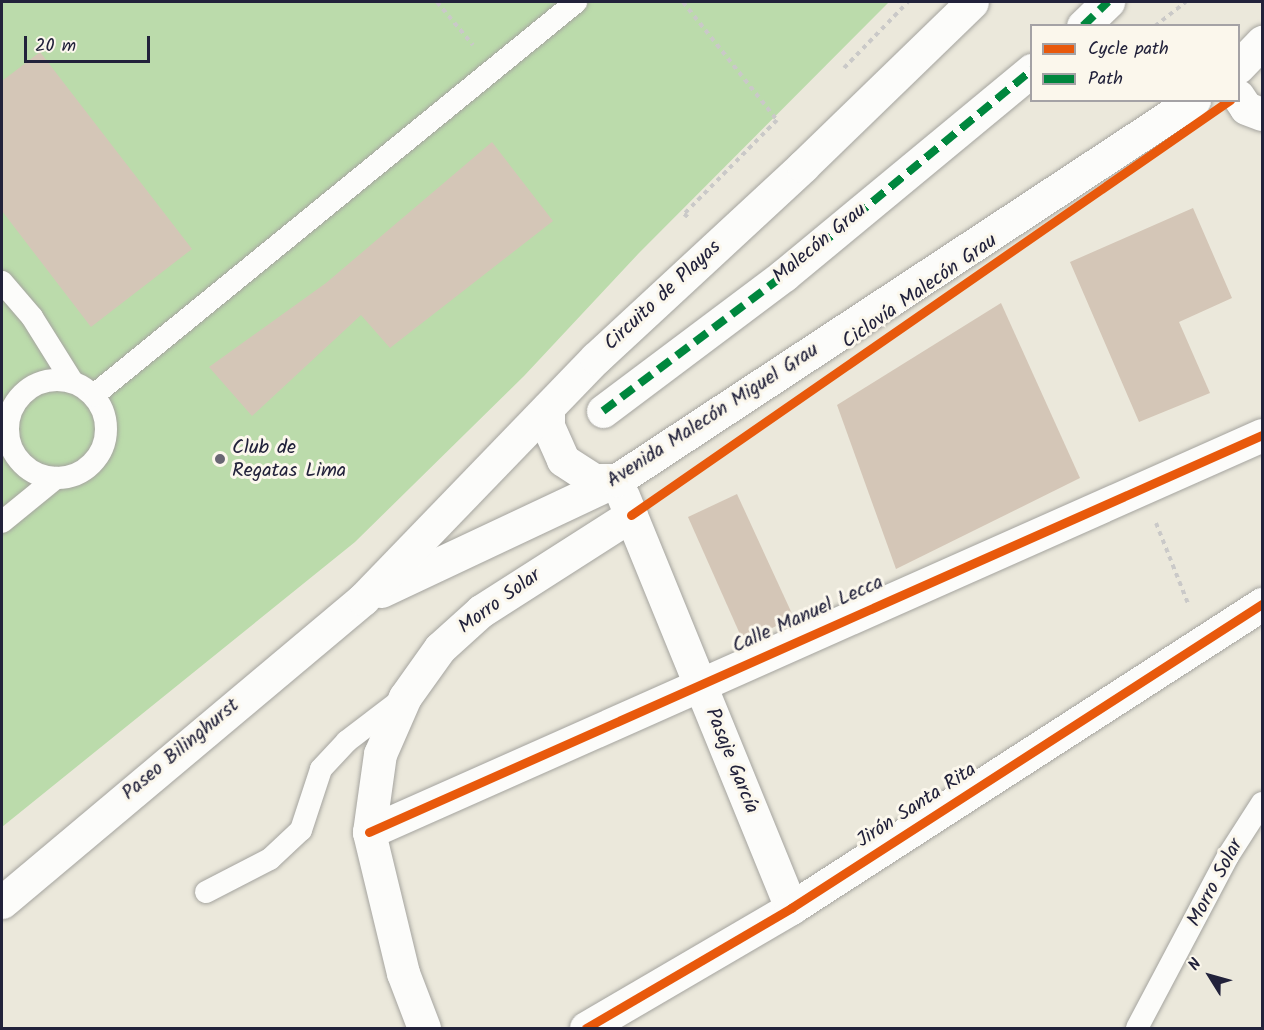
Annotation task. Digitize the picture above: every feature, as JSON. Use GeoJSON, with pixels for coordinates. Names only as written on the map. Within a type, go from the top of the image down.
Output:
{"type":"FeatureCollection","features":[{"type":"Feature","properties":{"kind":"street","name":"Circuito de Playas"},"geometry":{"type":"LineString","coordinates":[[363,599],[548,408],[972,2]]}},
{"type":"Feature","properties":{"kind":"street"},"geometry":{"type":"LineString","coordinates":[[1085,24],[1108,2]]}},
{"type":"Feature","properties":{"kind":"street"},"geometry":{"type":"LineString","coordinates":[[1240,66],[1263,42]]}},
{"type":"Feature","properties":{"kind":"street","name":"Malecón Grau"},"geometry":{"type":"LineString","coordinates":[[603,411],[784,275],[1030,72]]}},
{"type":"Feature","properties":{"kind":"street"},"geometry":{"type":"LineString","coordinates":[[1240,98],[1246,108],[1263,114]]}},
{"type":"Feature","properties":{"kind":"street","name":"Avenida Malecón Miguel Grau"},"geometry":{"type":"LineString","coordinates":[[363,599],[617,480],[1191,102]]}},
{"type":"Feature","properties":{"kind":"street"},"geometry":{"type":"LineString","coordinates":[[548,408],[548,426],[563,460],[594,480],[617,480]]}},
{"type":"Feature","properties":{"kind":"street","name":"Calle Manuel Lecca"},"geometry":{"type":"LineString","coordinates":[[369,832],[699,683],[1263,435]]}},
{"type":"Feature","properties":{"kind":"street","name":"Pasaje García"},"geometry":{"type":"LineString","coordinates":[[617,480],[790,908]]}},
{"type":"Feature","properties":{"kind":"street","name":"Morro Solar"},"geometry":{"type":"LineString","coordinates":[[424,1029],[403,973],[369,832],[380,754],[405,697],[440,648],[481,611],[631,515]]}},
{"type":"Feature","properties":{"kind":"street","name":"Paseo Bilinghurst"},"geometry":{"type":"LineString","coordinates":[[2,902],[363,599]]}},
{"type":"Feature","properties":{"kind":"street","name":"Jirón Santa Rita"},"geometry":{"type":"LineString","coordinates":[[586,1029],[790,908],[1263,604]]}},
{"type":"Feature","properties":{"kind":"lane"},"geometry":{"type":"LineString","coordinates":[[94,395],[491,68],[576,2]]}},
{"type":"Feature","properties":{"kind":"lane"},"geometry":{"type":"LineString","coordinates":[[2,282],[32,317],[72,381],[94,395],[106,425],[98,457],[72,476],[56,478],[40,475],[20,462],[5,426],[11,409],[30,388],[44,381],[72,381]]}},
{"type":"Feature","properties":{"kind":"lane"},"geometry":{"type":"LineString","coordinates":[[2,522],[56,478]]}},
{"type":"Feature","properties":{"kind":"lane"},"geometry":{"type":"LineString","coordinates":[[206,892],[270,859],[301,830],[321,769],[347,741],[405,697]]}},
{"type":"Feature","properties":{"kind":"lane","name":"Morro Solar"},"geometry":{"type":"LineString","coordinates":[[1137,1029],[1228,856],[1263,803]]}},
{"type":"Feature","properties":{"kind":"path"},"geometry":{"type":"LineString","coordinates":[[437,2],[491,68]]}},
{"type":"Feature","properties":{"kind":"path"},"geometry":{"type":"LineString","coordinates":[[683,2],[777,120],[684,214]]}},
{"type":"Feature","properties":{"kind":"path"},"geometry":{"type":"LineString","coordinates":[[1158,24],[1186,2]]}},
{"type":"Feature","properties":{"kind":"path"},"geometry":{"type":"LineString","coordinates":[[1142,488],[1203,643]]}},
{"type":"Feature","properties":{"kind":"green space","name":"Club de Regatas Lima"},"geometry":{"type":"Polygon","coordinates":[[[2,2],[889,2],[639,253],[524,376],[355,542],[2,827],[2,2]]]}},
{"type":"Feature","properties":{"kind":"building"},"geometry":{"type":"Polygon","coordinates":[[[40,52],[192,249],[91,327],[2,211],[2,81],[40,52]]]}},
{"type":"Feature","properties":{"kind":"building"},"geometry":{"type":"Polygon","coordinates":[[[492,142],[553,221],[390,348],[361,315],[252,416],[209,367],[326,283],[492,142]]]}},
{"type":"Feature","properties":{"kind":"building"},"geometry":{"type":"Polygon","coordinates":[[[1193,208],[1232,298],[1179,322],[1210,393],[1139,422],[1070,262],[1193,208]]]}},
{"type":"Feature","properties":{"kind":"building"},"geometry":{"type":"Polygon","coordinates":[[[1001,303],[1080,478],[896,569],[837,405],[1001,303]]]}},
{"type":"Feature","properties":{"kind":"building"},"geometry":{"type":"Polygon","coordinates":[[[737,494],[794,618],[743,641],[688,517],[737,494]]]}},
{"type":"Feature","properties":{"kind":"marked path"},"geometry":{"type":"LineString","coordinates":[[1085,24],[1108,2]]}},
{"type":"Feature","properties":{"kind":"marked path"},"geometry":{"type":"LineString","coordinates":[[603,411],[784,275],[1030,72]]}},
{"type":"Feature","properties":{"kind":"cycle path","name":"Ciclovía Malecón Grau"},"geometry":{"type":"LineString","coordinates":[[631,515],[1227,102]]}},
{"type":"Feature","properties":{"kind":"cycle path"},"geometry":{"type":"LineString","coordinates":[[369,832],[1262,435]]}},
{"type":"Feature","properties":{"kind":"cycle path"},"geometry":{"type":"LineString","coordinates":[[586,1028],[791,908],[1262,604]]}},
{"type":"Feature","properties":{"kind":"place","name":"Club de Regatas Lima"},"geometry":{"type":"Point","coordinates":[220,459]}}]}
